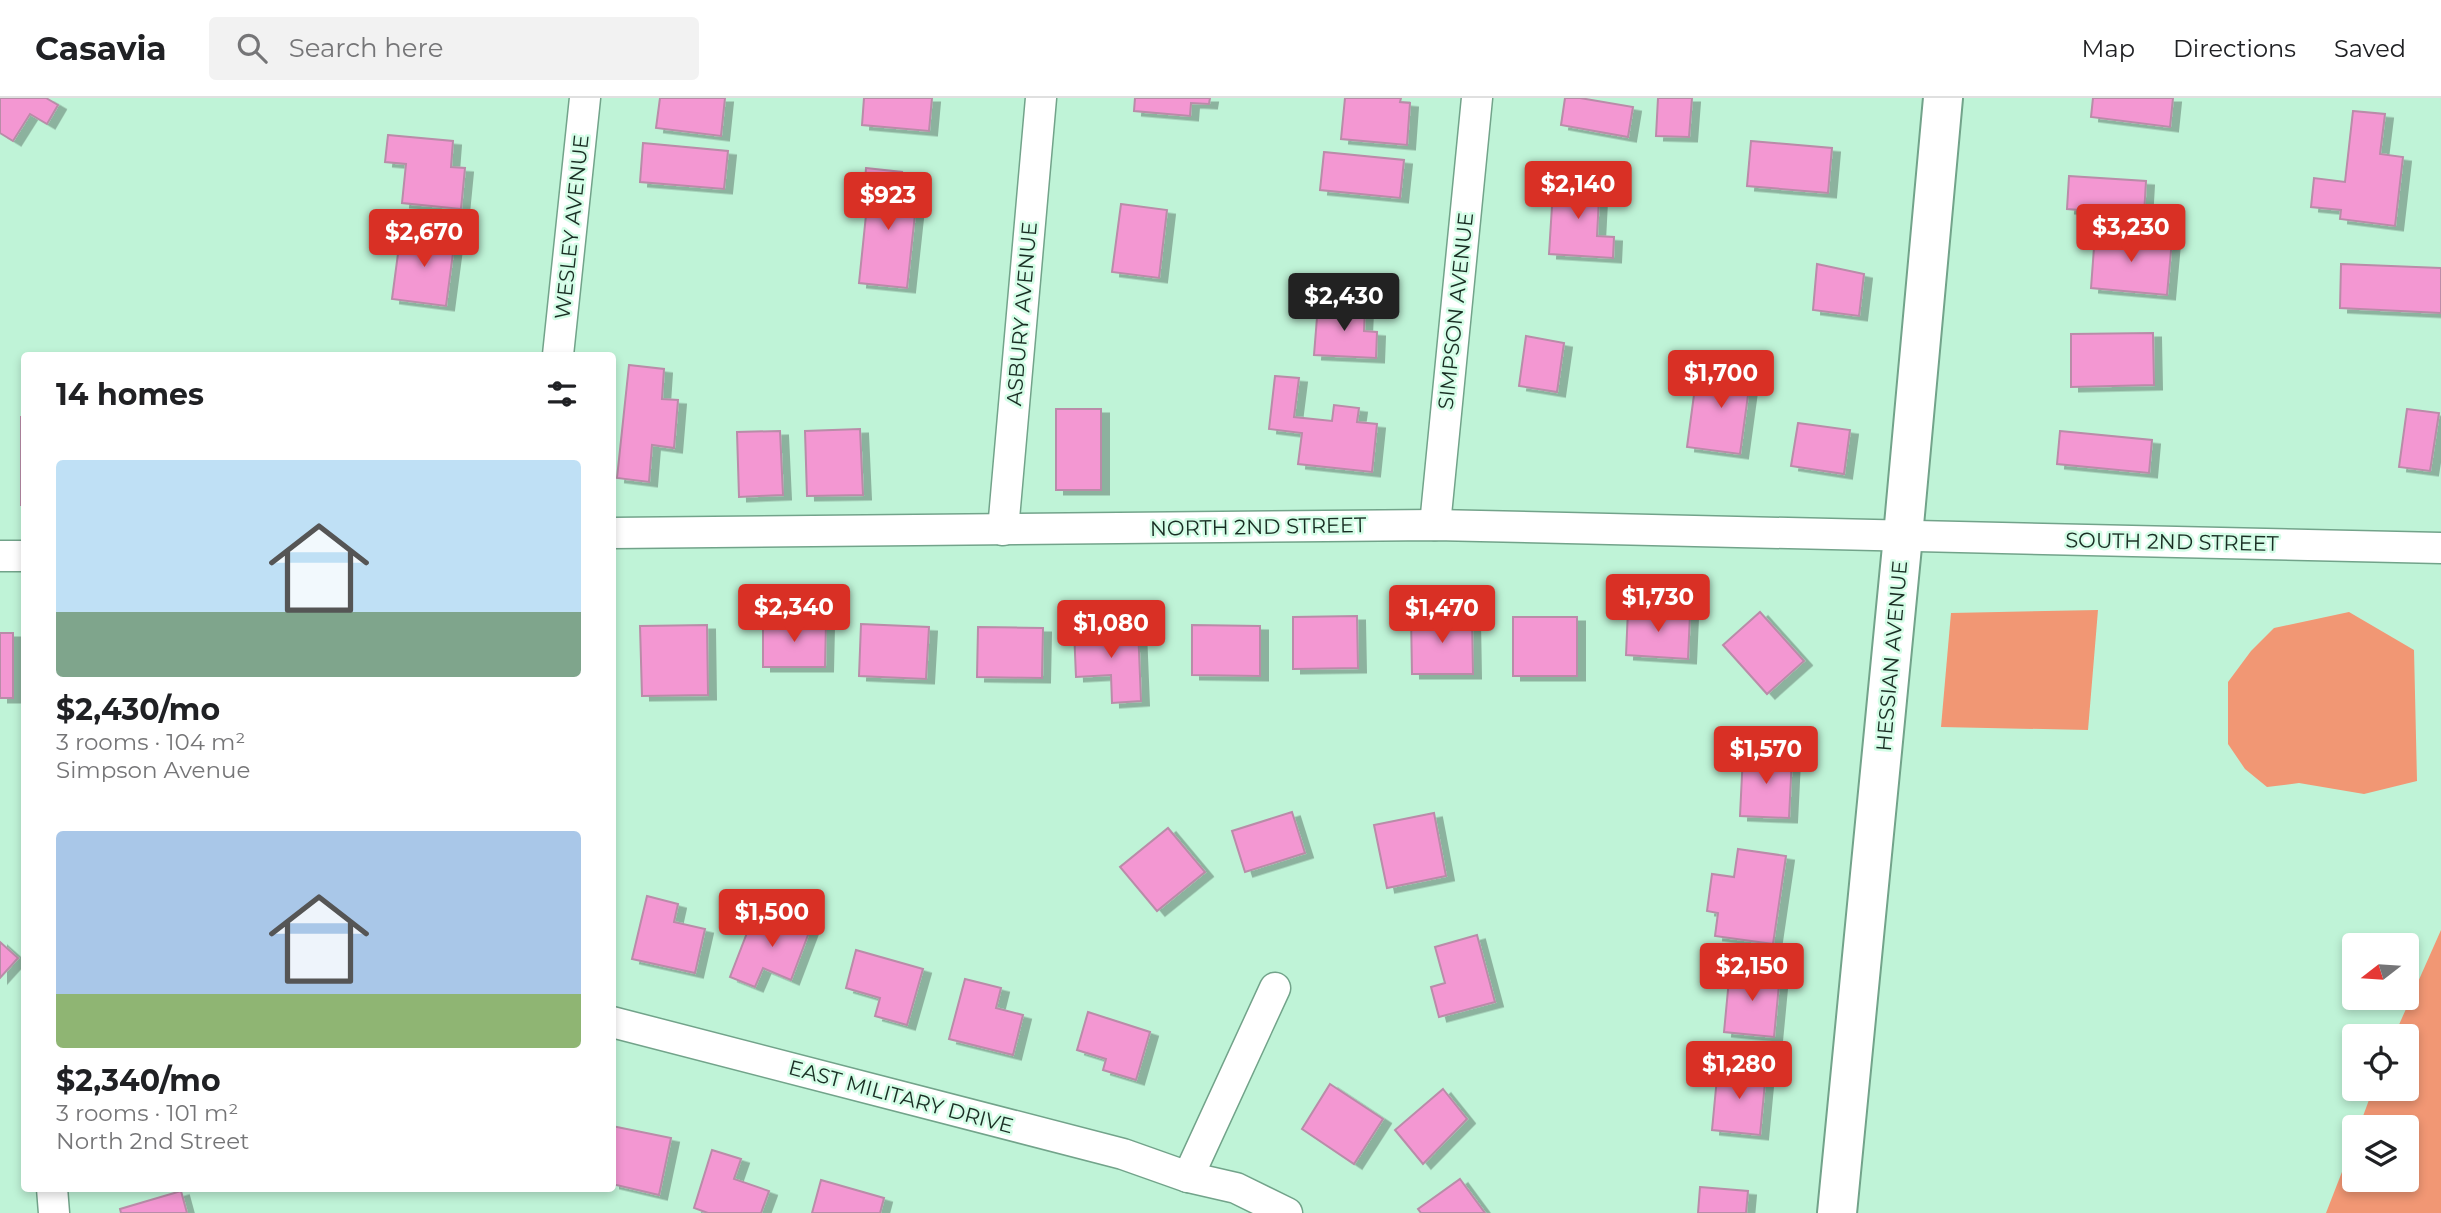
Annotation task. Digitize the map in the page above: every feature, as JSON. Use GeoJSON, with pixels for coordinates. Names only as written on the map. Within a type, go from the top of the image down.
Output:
{"type":"FeatureCollection","features":[{"type":"Feature","properties":{"kind":"street","name":"WESLEY AVENUE"},"geometry":{"type":"LineString","coordinates":[[558,352],[585,98]]}},
{"type":"Feature","properties":{"kind":"street","name":"ASBURY AVENUE"},"geometry":{"type":"LineString","coordinates":[[1003,530],[1041,98]]}},
{"type":"Feature","properties":{"kind":"street","name":"SIMPSON AVENUE"},"geometry":{"type":"LineString","coordinates":[[1435,525],[1477,98]]}},
{"type":"Feature","properties":{"kind":"street","name":"HESSIAN AVENUE"},"geometry":{"type":"LineString","coordinates":[[1837,1213],[1943,98]]}},
{"type":"Feature","properties":{"kind":"street","name":"NORTH 2ND STREET"},"geometry":{"type":"LineString","coordinates":[[616,533],[1435,525],[1903,536]]}},
{"type":"Feature","properties":{"kind":"street","name":"SOUTH 2ND STREET"},"geometry":{"type":"LineString","coordinates":[[1903,536],[2441,548]]}},
{"type":"Feature","properties":{"kind":"street"},"geometry":{"type":"LineString","coordinates":[[0,556],[21,556]]}},
{"type":"Feature","properties":{"kind":"street"},"geometry":{"type":"LineString","coordinates":[[1188,1177],[1275,988]]}},
{"type":"Feature","properties":{"kind":"street","name":"EAST MILITARY DRIVE"},"geometry":{"type":"LineString","coordinates":[[616,1023],[1123,1154],[1188,1177],[1236,1188],[1287,1213]]}},
{"type":"Feature","properties":{"kind":"street"},"geometry":{"type":"LineString","coordinates":[[52,1192],[54,1213]]}},
{"type":"Feature","properties":{"kind":"shaded area"},"geometry":{"type":"Polygon","coordinates":[[[2098,610],[2088,730],[1941,727],[1951,613],[2098,610]]]}},
{"type":"Feature","properties":{"kind":"shaded area"},"geometry":{"type":"Polygon","coordinates":[[[2349,612],[2414,650],[2417,781],[2364,794],[2299,783],[2267,787],[2245,769],[2228,744],[2228,682],[2251,651],[2274,628],[2349,612]]]}},
{"type":"Feature","properties":{"kind":"shaded area"},"geometry":{"type":"Polygon","coordinates":[[[2441,930],[2441,1213],[2326,1213],[2342,1172],[2342,1192],[2419,1192],[2419,1115],[2363,1115],[2369,1101],[2419,1101],[2419,1024],[2399,1024],[2406,1010],[2419,1010],[2419,980],[2441,930]]]}},
{"type":"Feature","properties":{"kind":"building"},"geometry":{"type":"Polygon","coordinates":[[[0,98],[46,98],[58,105],[47,124],[30,114],[13,141],[0,133],[0,98]]]}},
{"type":"Feature","properties":{"kind":"building"},"geometry":{"type":"Polygon","coordinates":[[[660,98],[725,98],[721,136],[656,128],[660,98]]]}},
{"type":"Feature","properties":{"kind":"building"},"geometry":{"type":"Polygon","coordinates":[[[864,98],[932,98],[929,131],[862,125],[864,98]]]}},
{"type":"Feature","properties":{"kind":"building"},"geometry":{"type":"Polygon","coordinates":[[[1135,98],[1210,98],[1209,104],[1191,103],[1190,116],[1134,111],[1135,98]]]}},
{"type":"Feature","properties":{"kind":"building"},"geometry":{"type":"Polygon","coordinates":[[[1345,98],[1401,98],[1400,102],[1410,103],[1407,145],[1341,139],[1345,98]]]}},
{"type":"Feature","properties":{"kind":"building"},"geometry":{"type":"Polygon","coordinates":[[[1565,98],[1633,107],[1628,137],[1561,125],[1565,98]]]}},
{"type":"Feature","properties":{"kind":"building"},"geometry":{"type":"Polygon","coordinates":[[[1658,98],[1692,98],[1689,137],[1656,136],[1658,98]]]}},
{"type":"Feature","properties":{"kind":"building"},"geometry":{"type":"Polygon","coordinates":[[[2093,98],[2173,98],[2170,127],[2091,117],[2093,98]]]}},
{"type":"Feature","properties":{"kind":"building"},"geometry":{"type":"Polygon","coordinates":[[[2353,111],[2385,114],[2380,154],[2403,157],[2395,226],[2340,219],[2341,210],[2311,207],[2314,178],[2345,182],[2353,111]]]}},
{"type":"Feature","properties":{"kind":"building"},"geometry":{"type":"Polygon","coordinates":[[[388,135],[453,141],[451,167],[465,168],[461,209],[402,203],[406,164],[385,162],[388,135]]]}},
{"type":"Feature","properties":{"kind":"building"},"geometry":{"type":"Polygon","coordinates":[[[1751,141],[1832,148],[1828,193],[1747,186],[1751,141]]]}},
{"type":"Feature","properties":{"kind":"building"},"geometry":{"type":"Polygon","coordinates":[[[643,143],[728,151],[724,189],[640,182],[643,143]]]}},
{"type":"Feature","properties":{"kind":"building"},"geometry":{"type":"Polygon","coordinates":[[[1324,152],[1404,160],[1400,198],[1320,190],[1324,152]]]}},
{"type":"Feature","properties":{"kind":"building"},"geometry":{"type":"Polygon","coordinates":[[[866,168],[902,172],[899,194],[917,196],[907,288],[859,283],[866,215],[880,216],[882,196],[864,194],[866,168]]]}},
{"type":"Feature","properties":{"kind":"building"},"geometry":{"type":"Polygon","coordinates":[[[2069,176],[2146,181],[2144,215],[2067,209],[2069,176]]]}},
{"type":"Feature","properties":{"kind":"building"},"geometry":{"type":"Polygon","coordinates":[[[1564,177],[1600,179],[1597,236],[1614,237],[1613,258],[1549,254],[1553,190],[1563,191],[1564,177]]]}},
{"type":"Feature","properties":{"kind":"building"},"geometry":{"type":"Polygon","coordinates":[[[1121,204],[1167,210],[1159,278],[1112,272],[1121,204]]]}},
{"type":"Feature","properties":{"kind":"building"},"geometry":{"type":"Polygon","coordinates":[[[401,231],[455,238],[446,306],[392,299],[401,231]]]}},
{"type":"Feature","properties":{"kind":"building"},"geometry":{"type":"Polygon","coordinates":[[[2095,234],[2172,240],[2167,295],[2091,288],[2095,234]]]}},
{"type":"Feature","properties":{"kind":"building"},"geometry":{"type":"Polygon","coordinates":[[[1817,264],[1864,274],[1859,316],[1813,310],[1817,264]]]}},
{"type":"Feature","properties":{"kind":"building"},"geometry":{"type":"Polygon","coordinates":[[[2341,264],[2441,268],[2441,313],[2340,308],[2341,264]]]}},
{"type":"Feature","properties":{"kind":"building"},"geometry":{"type":"Polygon","coordinates":[[[1318,305],[1365,308],[1364,331],[1377,332],[1376,358],[1314,355],[1318,305]]]}},
{"type":"Feature","properties":{"kind":"building"},"geometry":{"type":"Polygon","coordinates":[[[2153,333],[2154,385],[2071,387],[2071,334],[2153,333]]]}},
{"type":"Feature","properties":{"kind":"building"},"geometry":{"type":"Polygon","coordinates":[[[1526,336],[1564,343],[1557,392],[1519,386],[1526,336]]]}},
{"type":"Feature","properties":{"kind":"building"},"geometry":{"type":"Polygon","coordinates":[[[1722,361],[1752,366],[1740,454],[1687,447],[1696,380],[1719,384],[1722,361]]]}},
{"type":"Feature","properties":{"kind":"building"},"geometry":{"type":"Polygon","coordinates":[[[629,365],[664,369],[662,399],[678,400],[674,448],[652,445],[649,482],[617,478],[629,365]]]}},
{"type":"Feature","properties":{"kind":"building"},"geometry":{"type":"Polygon","coordinates":[[[1275,376],[1299,378],[1294,417],[1332,421],[1334,405],[1359,408],[1357,422],[1377,424],[1372,472],[1298,464],[1302,433],[1269,429],[1275,376]]]}},
{"type":"Feature","properties":{"kind":"building"},"geometry":{"type":"Polygon","coordinates":[[[1056,409],[1101,409],[1101,490],[1056,490],[1056,409]]]}},
{"type":"Feature","properties":{"kind":"building"},"geometry":{"type":"Polygon","coordinates":[[[2407,409],[2439,413],[2430,471],[2399,467],[2407,409]]]}},
{"type":"Feature","properties":{"kind":"building"},"geometry":{"type":"Polygon","coordinates":[[[1798,423],[1850,430],[1844,474],[1791,466],[1798,423]]]}},
{"type":"Feature","properties":{"kind":"building"},"geometry":{"type":"Polygon","coordinates":[[[860,429],[863,495],[807,496],[805,431],[860,429]]]}},
{"type":"Feature","properties":{"kind":"building"},"geometry":{"type":"Polygon","coordinates":[[[780,431],[783,495],[739,497],[737,432],[780,431]]]}},
{"type":"Feature","properties":{"kind":"building"},"geometry":{"type":"Polygon","coordinates":[[[2060,431],[2152,440],[2149,473],[2057,464],[2060,431]]]}},
{"type":"Feature","properties":{"kind":"building"},"geometry":{"type":"Polygon","coordinates":[[[1628,610],[1690,614],[1688,659],[1626,655],[1628,610]]]}},
{"type":"Feature","properties":{"kind":"building"},"geometry":{"type":"Polygon","coordinates":[[[1760,612],[1804,661],[1767,694],[1723,645],[1760,612]]]}},
{"type":"Feature","properties":{"kind":"building"},"geometry":{"type":"Polygon","coordinates":[[[1357,616],[1358,668],[1293,669],[1293,617],[1357,616]]]}},
{"type":"Feature","properties":{"kind":"building"},"geometry":{"type":"Polygon","coordinates":[[[1411,616],[1472,616],[1473,674],[1412,674],[1411,616]]]}},
{"type":"Feature","properties":{"kind":"building"},"geometry":{"type":"Polygon","coordinates":[[[1513,617],[1577,617],[1577,676],[1513,676],[1513,617]]]}},
{"type":"Feature","properties":{"kind":"building"},"geometry":{"type":"Polygon","coordinates":[[[763,622],[826,622],[825,667],[763,667],[763,622]]]}},
{"type":"Feature","properties":{"kind":"building"},"geometry":{"type":"Polygon","coordinates":[[[861,624],[929,627],[926,679],[859,676],[861,624]]]}},
{"type":"Feature","properties":{"kind":"building"},"geometry":{"type":"Polygon","coordinates":[[[707,625],[708,695],[642,696],[640,626],[707,625]]]}},
{"type":"Feature","properties":{"kind":"building"},"geometry":{"type":"Polygon","coordinates":[[[1192,625],[1260,626],[1260,676],[1192,675],[1192,625]]]}},
{"type":"Feature","properties":{"kind":"building"},"geometry":{"type":"Polygon","coordinates":[[[978,627],[1043,628],[1042,678],[977,677],[978,627]]]}},
{"type":"Feature","properties":{"kind":"building"},"geometry":{"type":"Polygon","coordinates":[[[1138,627],[1141,701],[1112,703],[1111,675],[1076,677],[1074,630],[1138,627]]]}},
{"type":"Feature","properties":{"kind":"building"},"geometry":{"type":"Polygon","coordinates":[[[0,633],[13,633],[13,698],[0,698],[0,633]]]}},
{"type":"Feature","properties":{"kind":"building"},"geometry":{"type":"Polygon","coordinates":[[[1743,754],[1792,757],[1789,818],[1740,816],[1743,754]]]}},
{"type":"Feature","properties":{"kind":"building"},"geometry":{"type":"Polygon","coordinates":[[[1292,812],[1305,853],[1245,872],[1232,831],[1292,812]]]}},
{"type":"Feature","properties":{"kind":"building"},"geometry":{"type":"Polygon","coordinates":[[[1434,813],[1446,876],[1387,888],[1374,825],[1434,813]]]}},
{"type":"Feature","properties":{"kind":"building"},"geometry":{"type":"Polygon","coordinates":[[[1168,828],[1205,872],[1157,911],[1120,867],[1168,828]]]}},
{"type":"Feature","properties":{"kind":"building"},"geometry":{"type":"Polygon","coordinates":[[[1738,849],[1786,856],[1773,944],[1715,936],[1718,913],[1707,911],[1712,874],[1734,877],[1738,849]]]}},
{"type":"Feature","properties":{"kind":"building"},"geometry":{"type":"Polygon","coordinates":[[[647,896],[678,904],[674,922],[705,929],[695,973],[632,959],[647,896]]]}},
{"type":"Feature","properties":{"kind":"building"},"geometry":{"type":"Polygon","coordinates":[[[789,910],[814,919],[791,980],[763,968],[755,987],[730,977],[752,920],[781,931],[789,910]]]}},
{"type":"Feature","properties":{"kind":"building"},"geometry":{"type":"Polygon","coordinates":[[[1477,935],[1495,1002],[1439,1017],[1431,987],[1445,983],[1435,947],[1477,935]]]}},
{"type":"Feature","properties":{"kind":"building"},"geometry":{"type":"Polygon","coordinates":[[[0,942],[18,958],[0,978],[0,942]]]}},
{"type":"Feature","properties":{"kind":"building"},"geometry":{"type":"Polygon","coordinates":[[[856,950],[923,969],[907,1025],[875,1016],[880,998],[846,988],[856,950]]]}},
{"type":"Feature","properties":{"kind":"building"},"geometry":{"type":"Polygon","coordinates":[[[1730,969],[1780,974],[1774,1037],[1724,1032],[1730,969]]]}},
{"type":"Feature","properties":{"kind":"building"},"geometry":{"type":"Polygon","coordinates":[[[965,979],[1001,988],[996,1008],[1023,1015],[1013,1055],[949,1039],[965,979]]]}},
{"type":"Feature","properties":{"kind":"building"},"geometry":{"type":"Polygon","coordinates":[[[1088,1012],[1150,1032],[1136,1080],[1103,1070],[1106,1059],[1077,1050],[1088,1012]]]}},
{"type":"Feature","properties":{"kind":"building"},"geometry":{"type":"Polygon","coordinates":[[[1718,1067],[1766,1072],[1760,1135],[1712,1130],[1718,1067]]]}},
{"type":"Feature","properties":{"kind":"building"},"geometry":{"type":"Polygon","coordinates":[[[1330,1084],[1383,1119],[1354,1164],[1302,1129],[1330,1084]]]}},
{"type":"Feature","properties":{"kind":"building"},"geometry":{"type":"Polygon","coordinates":[[[1443,1089],[1467,1119],[1423,1164],[1395,1130],[1443,1089]]]}},
{"type":"Feature","properties":{"kind":"building"},"geometry":{"type":"Polygon","coordinates":[[[616,1127],[671,1138],[659,1195],[616,1185],[616,1127]]]}},
{"type":"Feature","properties":{"kind":"building"},"geometry":{"type":"Polygon","coordinates":[[[712,1150],[741,1159],[734,1179],[769,1191],[761,1213],[708,1213],[694,1208],[712,1150]]]}},
{"type":"Feature","properties":{"kind":"building"},"geometry":{"type":"Polygon","coordinates":[[[1460,1179],[1485,1213],[1421,1213],[1418,1209],[1460,1179]]]}},
{"type":"Feature","properties":{"kind":"building"},"geometry":{"type":"Polygon","coordinates":[[[821,1180],[884,1198],[880,1213],[812,1213],[821,1180]]]}},
{"type":"Feature","properties":{"kind":"building"},"geometry":{"type":"Polygon","coordinates":[[[1700,1187],[1748,1191],[1746,1213],[1698,1213],[1700,1187]]]}},
{"type":"Feature","properties":{"kind":"building"},"geometry":{"type":"Polygon","coordinates":[[[181,1192],[187,1213],[121,1213],[120,1209],[181,1192]]]}}]}
